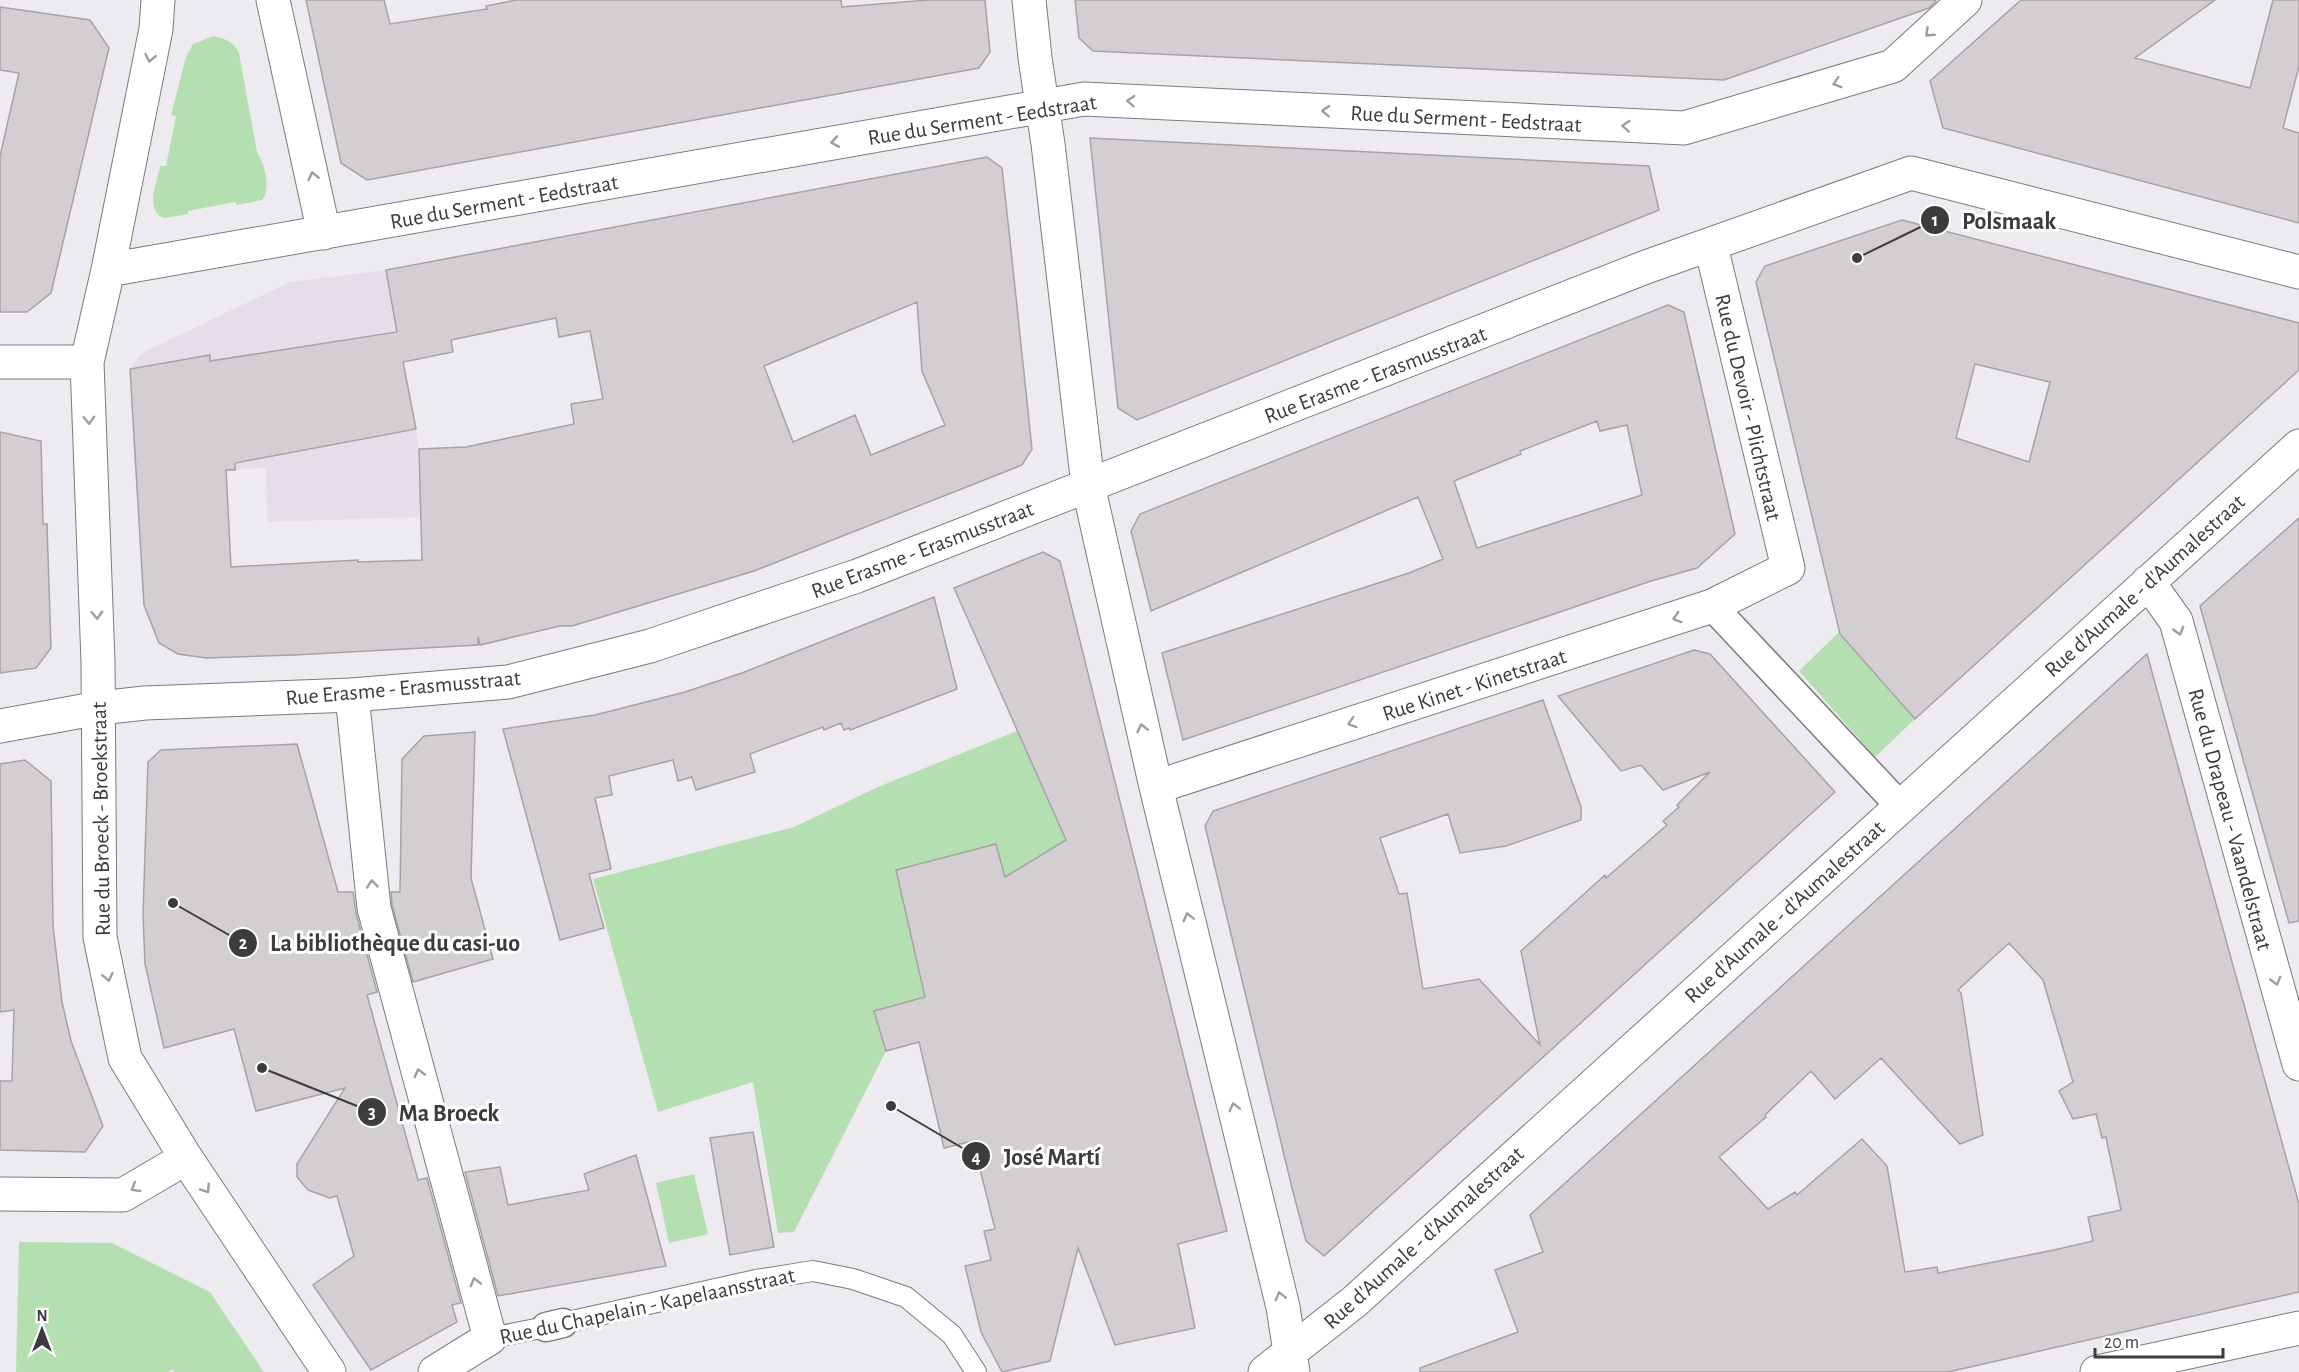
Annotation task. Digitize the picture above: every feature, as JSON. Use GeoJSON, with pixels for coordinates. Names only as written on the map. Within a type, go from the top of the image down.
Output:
{"type":"FeatureCollection","features":[{"type":"Feature","properties":{"kind":"street","name":"Rue du Broeck - Broekstraat"},"geometry":{"type":"LineString","coordinates":[[158,0],[156,28],[108,270],[87,362],[99,708],[100,936],[125,1058],[186,1158],[329,1372]]}},
{"type":"Feature","properties":{"kind":"street"},"geometry":{"type":"LineString","coordinates":[[273,0],[324,233]]}},
{"type":"Feature","properties":{"kind":"street"},"geometry":{"type":"LineString","coordinates":[[1029,0],[1088,485],[1156,788],[1280,1295],[1283,1366]]}},
{"type":"Feature","properties":{"kind":"street","name":"Rue du Serment - Eedstraat"},"geometry":{"type":"LineString","coordinates":[[108,270],[1084,99],[1684,128],[1893,66],[1965,0]]}},
{"type":"Feature","properties":{"kind":"street","name":"Rue Erasme - Erasmusstraat"},"geometry":{"type":"LineString","coordinates":[[0,726],[99,708],[146,703],[352,695],[508,682],[650,645],[857,576],[1646,267],[1711,246],[1911,173],[2299,272]]}},
{"type":"Feature","properties":{"kind":"street","name":"Rue du Devoir - Plichtstraat"},"geometry":{"type":"LineString","coordinates":[[1711,246],[1788,568]]}},
{"type":"Feature","properties":{"kind":"street"},"geometry":{"type":"LineString","coordinates":[[0,362],[87,362]]}},
{"type":"Feature","properties":{"kind":"street","name":"Rue d'Aumale - d'Aumalestraat"},"geometry":{"type":"LineString","coordinates":[[1283,1366],[2299,446]]}},
{"type":"Feature","properties":{"kind":"street","name":"Rue Kinet - Kinetstraat"},"geometry":{"type":"LineString","coordinates":[[1156,788],[1712,606],[1788,568]]}},
{"type":"Feature","properties":{"kind":"street","name":"Rue du Drapeau - Vaandelstraat"},"geometry":{"type":"LineString","coordinates":[[2148,582],[2176,621],[2299,1064]]}},
{"type":"Feature","properties":{"kind":"street"},"geometry":{"type":"LineString","coordinates":[[1712,606],[1900,806]]}},
{"type":"Feature","properties":{"kind":"street"},"geometry":{"type":"LineString","coordinates":[[352,695],[374,908],[490,1338]]}},
{"type":"Feature","properties":{"kind":"street"},"geometry":{"type":"LineString","coordinates":[[0,1194],[123,1195],[186,1158]]}},
{"type":"Feature","properties":{"kind":"street"},"geometry":{"type":"LineString","coordinates":[[2097,1372],[2299,1328]]}},
{"type":"Feature","properties":{"kind":"street","name":"Rue du Chapelain - Kapelaansstraat"},"geometry":{"type":"LineString","coordinates":[[435,1372],[490,1338]]}},
{"type":"Feature","properties":{"kind":"lane","name":"Rue du Chapelain - Kapelaansstraat"},"geometry":{"type":"LineString","coordinates":[[490,1338],[756,1280],[813,1271],[853,1279],[906,1297],[952,1335],[976,1372]]}},
{"type":"Feature","properties":{"kind":"shaded area"},"geometry":{"type":"Polygon","coordinates":[[[386,270],[419,449],[421,517],[267,522],[266,468],[135,476],[130,369],[140,354],[290,282],[386,270]]]}},
{"type":"Feature","properties":{"kind":"green space"},"geometry":{"type":"Polygon","coordinates":[[[213,36],[232,43],[239,53],[257,152],[266,176],[265,195],[262,200],[237,205],[235,202],[165,218],[159,216],[155,210],[153,198],[160,166],[166,166],[176,116],[171,115],[186,57],[193,44],[213,36]]]}},
{"type":"Feature","properties":{"kind":"green space"},"geometry":{"type":"Polygon","coordinates":[[[1839,632],[1915,719],[1875,757],[1799,671],[1839,632]]]}},
{"type":"Feature","properties":{"kind":"green space"},"geometry":{"type":"Polygon","coordinates":[[[1017,731],[1066,840],[1060,843],[1070,884],[922,1041],[886,1051],[794,1232],[778,1233],[753,1082],[658,1112],[593,879],[794,827],[878,787],[1017,731]]]}},
{"type":"Feature","properties":{"kind":"green space"},"geometry":{"type":"Polygon","coordinates":[[[694,1174],[708,1234],[669,1243],[656,1183],[694,1174]]]}},
{"type":"Feature","properties":{"kind":"green space"},"geometry":{"type":"Polygon","coordinates":[[[19,1242],[112,1243],[210,1292],[264,1372],[174,1372],[173,1369],[168,1372],[16,1372],[19,1242]]]}},
{"type":"Feature","properties":{"kind":"building"},"geometry":{"type":"Polygon","coordinates":[[[306,0],[384,0],[390,24],[487,9],[486,6],[516,0],[841,0],[842,7],[928,0],[985,0],[990,52],[979,68],[367,180],[341,163],[306,0]]]}},
{"type":"Feature","properties":{"kind":"building"},"geometry":{"type":"Polygon","coordinates":[[[1075,0],[1936,1],[1929,8],[1724,80],[1093,51],[1079,38],[1075,0]]]}},
{"type":"Feature","properties":{"kind":"building"},"geometry":{"type":"Polygon","coordinates":[[[2021,0],[2215,0],[2135,58],[2250,88],[2273,0],[2299,0],[2299,66],[2283,128],[2299,133],[2299,223],[1943,128],[1930,81],[2021,0]]]}},
{"type":"Feature","properties":{"kind":"building"},"geometry":{"type":"Polygon","coordinates":[[[0,7],[90,20],[109,48],[51,293],[27,312],[0,312],[0,156],[19,73],[0,70],[0,7]]]}},
{"type":"Feature","properties":{"kind":"building"},"geometry":{"type":"Polygon","coordinates":[[[1090,138],[1649,166],[1659,210],[1137,420],[1118,408],[1090,138]]]}},
{"type":"Feature","properties":{"kind":"building"},"geometry":{"type":"Polygon","coordinates":[[[987,157],[1002,168],[1032,449],[1022,465],[754,571],[572,626],[560,626],[480,645],[478,637],[478,645],[206,658],[178,654],[159,643],[144,605],[130,369],[210,355],[210,361],[397,332],[386,270],[987,157]],[[917,302],[764,366],[793,442],[855,415],[871,455],[945,425],[922,371],[917,302]],[[556,318],[451,340],[453,352],[403,362],[416,429],[235,463],[235,470],[226,470],[231,567],[358,560],[358,562],[422,560],[419,449],[466,447],[574,424],[571,404],[603,399],[590,331],[559,337],[556,318]]]}},
{"type":"Feature","properties":{"kind":"building"},"geometry":{"type":"Polygon","coordinates":[[[1902,220],[2299,323],[2299,370],[1915,719],[1840,634],[1756,282],[1765,266],[1902,220]],[[1975,364],[1956,438],[2029,462],[2050,382],[1975,364]]]}},
{"type":"Feature","properties":{"kind":"building"},"geometry":{"type":"Polygon","coordinates":[[[1668,305],[1684,312],[1735,534],[1697,568],[1651,581],[1183,740],[1162,653],[1409,573],[1443,559],[1418,497],[1151,611],[1131,531],[1140,514],[1668,305]],[[1597,421],[1520,451],[1521,454],[1454,481],[1477,548],[1642,495],[1627,425],[1600,431],[1597,421]]]}},
{"type":"Feature","properties":{"kind":"building"},"geometry":{"type":"Polygon","coordinates":[[[0,432],[41,441],[43,524],[47,524],[51,648],[36,668],[0,673],[0,432]]]}},
{"type":"Feature","properties":{"kind":"building"},"geometry":{"type":"Polygon","coordinates":[[[2299,518],[2299,921],[2289,923],[2200,606],[2299,518]]]}},
{"type":"Feature","properties":{"kind":"building"},"geometry":{"type":"Polygon","coordinates":[[[1043,552],[1060,561],[1227,1231],[1178,1244],[1195,1328],[1115,1345],[1078,1248],[1050,1361],[1002,1372],[981,1332],[965,1266],[991,1260],[984,1231],[995,1229],[973,1141],[944,1148],[919,1042],[886,1051],[874,1011],[925,997],[896,870],[996,844],[1005,877],[1066,840],[954,588],[1043,552]]]}},
{"type":"Feature","properties":{"kind":"building"},"geometry":{"type":"Polygon","coordinates":[[[934,597],[957,689],[850,730],[849,728],[844,730],[841,723],[824,730],[823,727],[750,754],[755,772],[696,790],[692,777],[678,781],[673,760],[609,776],[612,795],[595,798],[611,869],[589,874],[604,928],[560,940],[503,729],[595,715],[685,692],[742,673],[934,597]]]}},
{"type":"Feature","properties":{"kind":"building"},"geometry":{"type":"Polygon","coordinates":[[[1694,650],[1710,654],[1835,792],[1324,1256],[1306,1241],[1292,1188],[1205,826],[1213,811],[1543,700],[1581,807],[1581,820],[1506,846],[1460,853],[1448,814],[1380,838],[1399,894],[1407,893],[1423,989],[1479,979],[1540,1045],[1521,951],[1605,875],[1606,878],[1667,825],[1663,821],[1679,807],[1677,805],[1710,772],[1663,790],[1641,765],[1621,771],[1558,696],[1694,650]]]}},
{"type":"Feature","properties":{"kind":"building"},"geometry":{"type":"Polygon","coordinates":[[[2147,654],[2299,1204],[2299,1292],[1948,1372],[1420,1372],[1420,1368],[1518,1332],[1495,1270],[1543,1252],[1530,1215],[2147,654]],[[2009,943],[1958,990],[1961,993],[1983,1135],[1960,1144],[1881,1058],[1835,1099],[1811,1071],[1765,1115],[1766,1117],[1719,1157],[1768,1209],[1795,1192],[1797,1195],[1862,1139],[1887,1166],[1905,1272],[1937,1267],[1938,1273],[2093,1241],[2088,1217],[2121,1210],[2106,1137],[2102,1138],[2096,1114],[2073,1119],[2059,1091],[2073,1082],[2043,980],[2009,943]]]}},
{"type":"Feature","properties":{"kind":"building"},"geometry":{"type":"Polygon","coordinates":[[[475,732],[471,878],[493,959],[413,982],[392,905],[391,892],[400,892],[402,759],[424,736],[475,732]]]}},
{"type":"Feature","properties":{"kind":"building"},"geometry":{"type":"Polygon","coordinates":[[[297,744],[338,892],[353,892],[356,913],[377,992],[367,995],[418,1180],[427,1178],[461,1303],[452,1305],[457,1322],[371,1370],[313,1285],[354,1256],[337,1196],[330,1198],[308,1190],[297,1177],[297,1164],[345,1088],[256,1111],[234,1029],[164,1048],[145,964],[143,915],[148,762],[161,750],[297,744]]]}},
{"type":"Feature","properties":{"kind":"building"},"geometry":{"type":"Polygon","coordinates":[[[25,760],[51,781],[53,926],[62,1002],[71,1041],[103,1126],[85,1152],[0,1150],[0,1081],[12,1081],[14,1010],[0,1012],[0,764],[25,760]]]}},
{"type":"Feature","properties":{"kind":"building"},"geometry":{"type":"Polygon","coordinates":[[[753,1132],[774,1247],[730,1255],[710,1138],[753,1132]]]}},
{"type":"Feature","properties":{"kind":"building"},"geometry":{"type":"Polygon","coordinates":[[[636,1155],[666,1266],[498,1296],[465,1172],[500,1167],[508,1205],[589,1190],[584,1174],[636,1155]]]}},
{"type":"Feature","properties":{"kind":"place","name":"Polsmaak"},"geometry":{"type":"Point","coordinates":[1857,258]}},
{"type":"Feature","properties":{"kind":"place","name":"La bibliothèque du casi-uo"},"geometry":{"type":"Point","coordinates":[173,903]}},
{"type":"Feature","properties":{"kind":"place","name":"Ma Broeck"},"geometry":{"type":"Point","coordinates":[262,1068]}},
{"type":"Feature","properties":{"kind":"place","name":"José Martí"},"geometry":{"type":"Point","coordinates":[891,1106]}}]}
